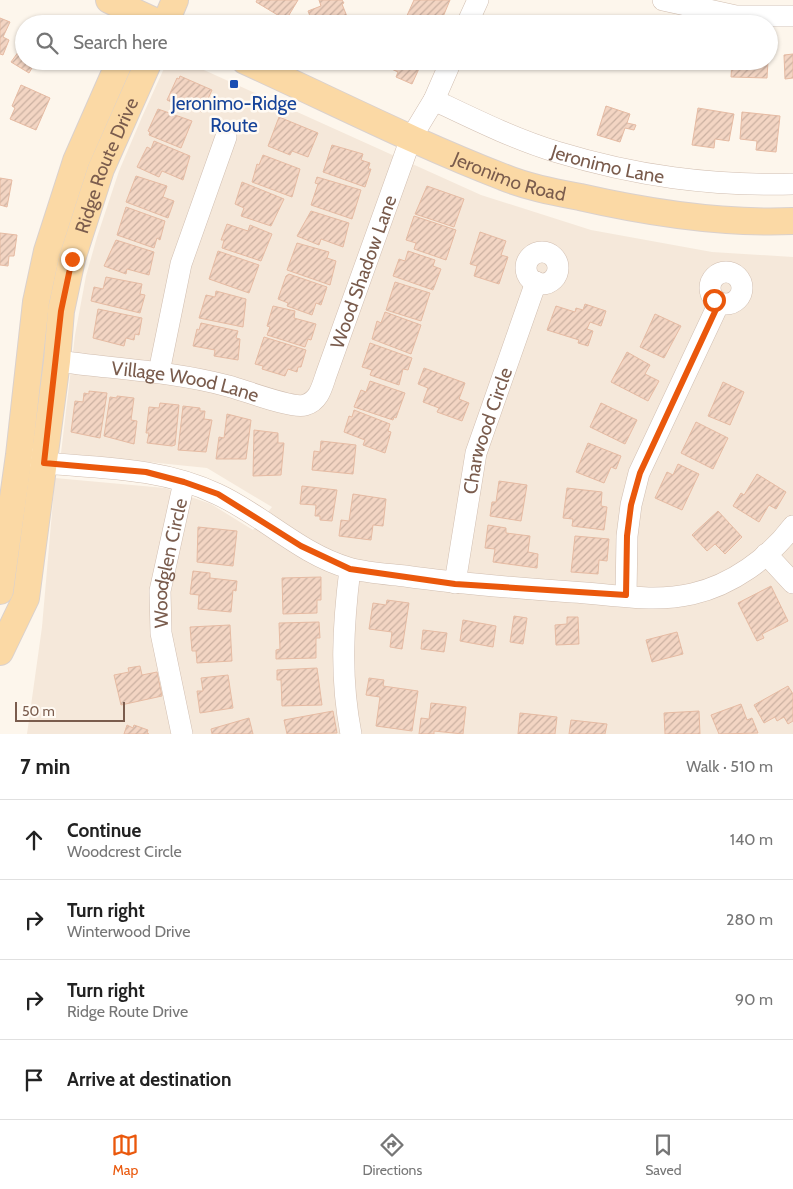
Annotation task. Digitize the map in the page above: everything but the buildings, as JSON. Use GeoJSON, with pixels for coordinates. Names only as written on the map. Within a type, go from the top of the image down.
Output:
{"type":"FeatureCollection","features":[{"type":"Feature","properties":{"kind":"main road"},"geometry":{"type":"LineString","coordinates":[[109,0],[145,15]]}},
{"type":"Feature","properties":{"kind":"main road"},"geometry":{"type":"LineString","coordinates":[[153,15],[175,0]]}},
{"type":"Feature","properties":{"kind":"main road","name":"Ridge Route Drive"},"geometry":{"type":"LineString","coordinates":[[0,591],[19,455],[36,302],[47,251],[76,161],[116,70]]}},
{"type":"Feature","properties":{"kind":"main road","name":"Ridge Route Drive"},"geometry":{"type":"LineString","coordinates":[[0,652],[26,598],[57,361],[61,311],[85,214],[101,169],[144,70]]}},
{"type":"Feature","properties":{"kind":"main road","name":"Jeronimo Road"},"geometry":{"type":"LineString","coordinates":[[264,70],[411,138],[505,178],[627,208],[707,218],[762,222],[793,221]]}},
{"type":"Feature","properties":{"kind":"main road","name":"Ridge Route Drive"},"geometry":{"type":"LineString","coordinates":[[0,643],[0,652]]}},
{"type":"Feature","properties":{"kind":"street"},"geometry":{"type":"LineString","coordinates":[[471,15],[478,0]]}},
{"type":"Feature","properties":{"kind":"street"},"geometry":{"type":"LineString","coordinates":[[663,0],[731,15]]}},
{"type":"Feature","properties":{"kind":"street"},"geometry":{"type":"LineString","coordinates":[[778,16],[793,16]]}},
{"type":"Feature","properties":{"kind":"street","name":"Wood Shadow Lane"},"geometry":{"type":"LineString","coordinates":[[312,402],[317,398],[326,375],[411,138],[434,100],[447,70]]}},
{"type":"Feature","properties":{"kind":"street","name":"Jeronimo Lane"},"geometry":{"type":"LineString","coordinates":[[434,100],[504,133],[556,152],[602,164],[654,176],[703,183],[793,184]]}},
{"type":"Feature","properties":{"kind":"street"},"geometry":{"type":"LineString","coordinates":[[159,372],[181,264],[226,137]]}},
{"type":"Feature","properties":{"kind":"street","name":"Charwood Circle"},"geometry":{"type":"LineString","coordinates":[[455,584],[476,452],[536,282]]}},
{"type":"Feature","properties":{"kind":"street"},"geometry":{"type":"LineString","coordinates":[[626,595],[627,536],[631,505],[640,473],[719,303]]}},
{"type":"Feature","properties":{"kind":"street","name":"Village Wood Lane"},"geometry":{"type":"LineString","coordinates":[[57,361],[112,369],[159,372],[227,386],[298,406],[312,402]]}},
{"type":"Feature","properties":{"kind":"street"},"geometry":{"type":"LineString","coordinates":[[19,455],[44,463],[146,472],[184,482],[218,494],[301,546],[350,569],[455,584],[626,595],[646,598],[682,596],[706,590],[729,580],[766,554],[793,526]]}},
{"type":"Feature","properties":{"kind":"street","name":"Woodglen Circle"},"geometry":{"type":"LineString","coordinates":[[182,734],[160,633],[160,591],[184,482]]}},
{"type":"Feature","properties":{"kind":"street"},"geometry":{"type":"LineString","coordinates":[[766,554],[793,583]]}},
{"type":"Feature","properties":{"kind":"street"},"geometry":{"type":"LineString","coordinates":[[350,569],[344,617],[342,665],[351,734]]}},
{"type":"Feature","properties":{"kind":"shaded area"},"geometry":{"type":"Polygon","coordinates":[[[163,70],[204,70],[481,195],[591,230],[712,252],[793,257],[793,734],[27,734],[42,627],[55,478],[165,488],[211,504],[253,530],[272,507],[207,468],[61,453],[75,335],[86,276],[119,171],[163,70]]]}},
{"type":"Feature","properties":{"kind":"place","name":"Jeronimo-Ridge Route"},"geometry":{"type":"Point","coordinates":[234,84]}},
{"type":"Feature","properties":{"kind":"route"},"geometry":{"type":"LineString","coordinates":[[72,259],[61,311],[57,361],[44,463],[146,472],[184,482],[218,494],[301,546],[326,560],[350,569],[455,584],[626,595],[627,536],[631,505],[640,473],[719,303],[714,300]]}}]}
